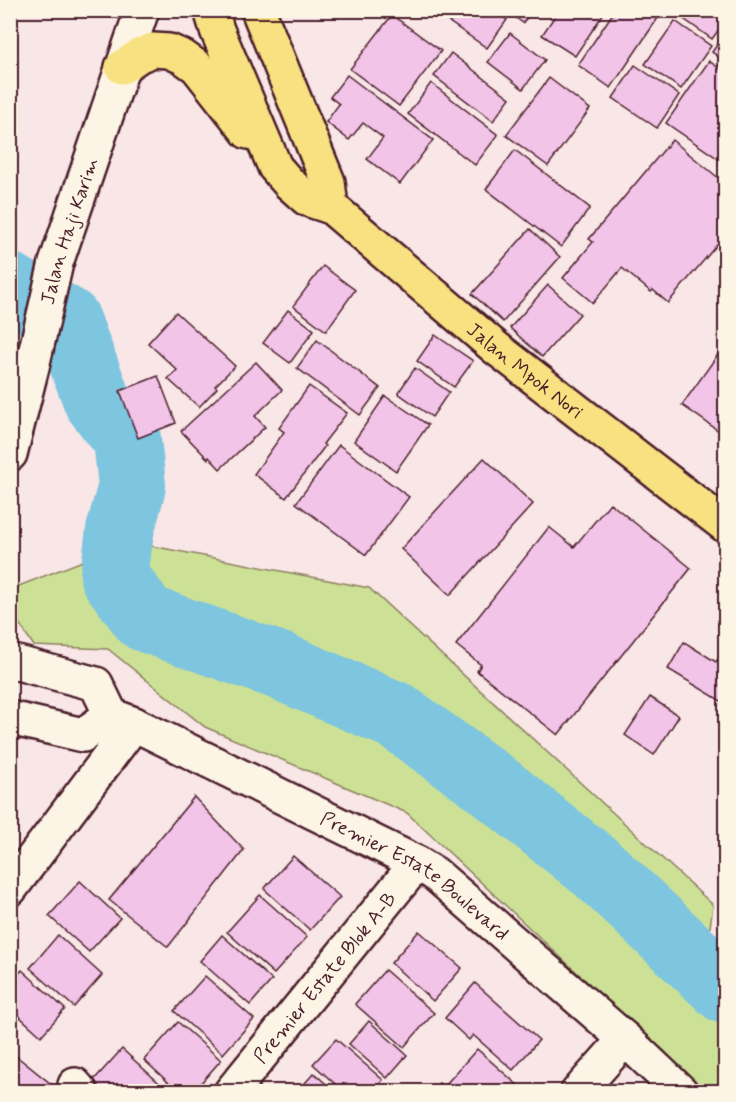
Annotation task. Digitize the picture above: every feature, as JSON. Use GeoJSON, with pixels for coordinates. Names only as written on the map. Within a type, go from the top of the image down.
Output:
{"type":"FeatureCollection","features":[{"type":"Feature","properties":{"kind":"main road","name":"Jalan Mpok Nori"},"geometry":{"type":"LineString","coordinates":[[211,10],[217,30],[275,167],[289,183],[307,200],[331,207],[496,348],[726,526]]}},
{"type":"Feature","properties":{"kind":"main road"},"geometry":{"type":"LineString","coordinates":[[258,10],[328,182],[331,207]]}},
{"type":"Feature","properties":{"kind":"main road"},"geometry":{"type":"LineString","coordinates":[[122,67],[140,55],[153,50],[169,51],[183,57],[197,67],[275,167]]}},
{"type":"Feature","properties":{"kind":"street","name":"Jalan Haji Karim"},"geometry":{"type":"LineString","coordinates":[[10,454],[56,263],[142,10]]}},
{"type":"Feature","properties":{"kind":"street"},"geometry":{"type":"LineString","coordinates":[[10,661],[96,684],[123,719]]}},
{"type":"Feature","properties":{"kind":"street"},"geometry":{"type":"LineString","coordinates":[[10,718],[83,735],[123,719]]}},
{"type":"Feature","properties":{"kind":"street"},"geometry":{"type":"LineString","coordinates":[[10,889],[97,774],[123,719]]}},
{"type":"Feature","properties":{"kind":"street","name":"Premier Estate Boulevard"},"geometry":{"type":"LineString","coordinates":[[123,719],[417,863],[435,874],[624,1039],[681,1092]]}},
{"type":"Feature","properties":{"kind":"street","name":"Premier Estate Blok A-B"},"geometry":{"type":"LineString","coordinates":[[231,1092],[417,863]]}},
{"type":"Feature","properties":{"kind":"street"},"geometry":{"type":"LineString","coordinates":[[578,1092],[624,1039]]}},
{"type":"Feature","properties":{"kind":"green space"},"geometry":{"type":"Polygon","coordinates":[[[131,542],[369,588],[713,905],[706,957],[725,980],[725,1091],[703,1091],[407,813],[205,727],[108,649],[34,646],[11,611],[11,589],[131,542]]]}},
{"type":"Feature","properties":{"kind":"building"},"geometry":{"type":"Polygon","coordinates":[[[443,10],[493,10],[507,20],[487,48],[439,15],[443,10]]]}},
{"type":"Feature","properties":{"kind":"building"},"geometry":{"type":"Polygon","coordinates":[[[505,10],[532,10],[523,23],[505,10]]]}},
{"type":"Feature","properties":{"kind":"building"},"geometry":{"type":"Polygon","coordinates":[[[559,10],[606,10],[575,56],[542,35],[559,10]]]}},
{"type":"Feature","properties":{"kind":"building"},"geometry":{"type":"Polygon","coordinates":[[[615,10],[660,10],[662,12],[611,88],[578,65],[615,10]]]}},
{"type":"Feature","properties":{"kind":"building"},"geometry":{"type":"Polygon","coordinates":[[[671,10],[726,10],[726,20],[712,39],[671,10]]]}},
{"type":"Feature","properties":{"kind":"building"},"geometry":{"type":"Polygon","coordinates":[[[392,15],[441,51],[399,106],[350,69],[392,15]]]}},
{"type":"Feature","properties":{"kind":"building"},"geometry":{"type":"Polygon","coordinates":[[[675,21],[711,46],[681,89],[645,64],[675,21]]]}},
{"type":"Feature","properties":{"kind":"building"},"geometry":{"type":"Polygon","coordinates":[[[726,32],[726,62],[712,52],[726,32]]]}},
{"type":"Feature","properties":{"kind":"building"},"geometry":{"type":"Polygon","coordinates":[[[510,33],[545,60],[523,89],[488,62],[510,33]]]}},
{"type":"Feature","properties":{"kind":"building"},"geometry":{"type":"Polygon","coordinates":[[[451,53],[510,98],[493,121],[434,76],[451,53]]]}},
{"type":"Feature","properties":{"kind":"building"},"geometry":{"type":"Polygon","coordinates":[[[709,61],[726,73],[726,164],[666,123],[709,61]]]}},
{"type":"Feature","properties":{"kind":"building"},"geometry":{"type":"Polygon","coordinates":[[[635,65],[679,95],[657,128],[613,98],[635,65]]]}},
{"type":"Feature","properties":{"kind":"building"},"geometry":{"type":"Polygon","coordinates":[[[347,75],[433,140],[400,184],[367,159],[383,138],[363,123],[349,140],[326,122],[339,104],[330,97],[347,75]]]}},
{"type":"Feature","properties":{"kind":"building"},"geometry":{"type":"Polygon","coordinates":[[[549,78],[590,109],[548,166],[506,135],[549,78]]]}},
{"type":"Feature","properties":{"kind":"building"},"geometry":{"type":"Polygon","coordinates":[[[431,83],[498,135],[475,165],[408,114],[431,83]]]}},
{"type":"Feature","properties":{"kind":"building"},"geometry":{"type":"Polygon","coordinates":[[[672,140],[726,184],[726,234],[668,303],[622,268],[593,303],[563,278],[593,242],[589,239],[672,140]]]}},
{"type":"Feature","properties":{"kind":"building"},"geometry":{"type":"Polygon","coordinates":[[[515,150],[590,208],[561,247],[486,189],[515,150]]]}},
{"type":"Feature","properties":{"kind":"building"},"geometry":{"type":"Polygon","coordinates":[[[530,229],[560,257],[503,322],[472,294],[530,229]]]}},
{"type":"Feature","properties":{"kind":"building"},"geometry":{"type":"Polygon","coordinates":[[[323,266],[355,290],[326,331],[293,306],[323,266]]]}},
{"type":"Feature","properties":{"kind":"building"},"geometry":{"type":"Polygon","coordinates":[[[548,285],[580,314],[542,357],[510,328],[548,285]]]}},
{"type":"Feature","properties":{"kind":"building"},"geometry":{"type":"Polygon","coordinates":[[[288,310],[314,330],[290,363],[263,343],[288,310]]]}},
{"type":"Feature","properties":{"kind":"building"},"geometry":{"type":"Polygon","coordinates":[[[176,312],[235,366],[215,386],[217,388],[199,407],[168,379],[177,370],[148,343],[176,312]]]}},
{"type":"Feature","properties":{"kind":"building"},"geometry":{"type":"Polygon","coordinates":[[[435,335],[473,361],[454,387],[417,361],[435,335]]]}},
{"type":"Feature","properties":{"kind":"building"},"geometry":{"type":"Polygon","coordinates":[[[317,340],[380,388],[360,415],[297,368],[317,340]]]}},
{"type":"Feature","properties":{"kind":"building"},"geometry":{"type":"Polygon","coordinates":[[[726,343],[726,436],[682,405],[726,343]]]}},
{"type":"Feature","properties":{"kind":"building"},"geometry":{"type":"Polygon","coordinates":[[[256,362],[282,390],[255,416],[265,427],[220,469],[181,431],[256,362]]]}},
{"type":"Feature","properties":{"kind":"building"},"geometry":{"type":"Polygon","coordinates":[[[415,368],[449,392],[432,417],[398,393],[415,368]]]}},
{"type":"Feature","properties":{"kind":"building"},"geometry":{"type":"Polygon","coordinates":[[[158,376],[176,423],[138,438],[120,391],[158,376]]]}},
{"type":"Feature","properties":{"kind":"building"},"geometry":{"type":"Polygon","coordinates":[[[309,386],[347,413],[286,498],[254,474],[284,432],[279,428],[309,386]]]}},
{"type":"Feature","properties":{"kind":"building"},"geometry":{"type":"Polygon","coordinates":[[[385,396],[428,425],[396,471],[354,441],[385,396]]]}},
{"type":"Feature","properties":{"kind":"building"},"geometry":{"type":"Polygon","coordinates":[[[339,445],[409,497],[366,555],[296,503],[339,445]]]}},
{"type":"Feature","properties":{"kind":"building"},"geometry":{"type":"Polygon","coordinates":[[[484,458],[533,504],[450,595],[401,549],[484,458]]]}},
{"type":"Feature","properties":{"kind":"building"},"geometry":{"type":"Polygon","coordinates":[[[610,503],[691,568],[558,735],[477,671],[481,665],[456,645],[549,527],[574,547],[610,503]]]}},
{"type":"Feature","properties":{"kind":"building"},"geometry":{"type":"Polygon","coordinates":[[[726,602],[726,615],[719,611],[726,602]]]}},
{"type":"Feature","properties":{"kind":"building"},"geometry":{"type":"Polygon","coordinates":[[[684,642],[716,662],[726,647],[726,704],[668,669],[684,642]]]}},
{"type":"Feature","properties":{"kind":"building"},"geometry":{"type":"Polygon","coordinates":[[[650,697],[679,716],[654,755],[625,735],[650,697]]]}},
{"type":"Feature","properties":{"kind":"building"},"geometry":{"type":"Polygon","coordinates":[[[194,797],[244,850],[168,947],[109,900],[194,797]]]}},
{"type":"Feature","properties":{"kind":"building"},"geometry":{"type":"Polygon","coordinates":[[[293,856],[340,897],[310,930],[264,889],[293,856]]]}},
{"type":"Feature","properties":{"kind":"building"},"geometry":{"type":"Polygon","coordinates":[[[80,881],[120,918],[89,952],[49,916],[80,881]]]}},
{"type":"Feature","properties":{"kind":"building"},"geometry":{"type":"Polygon","coordinates":[[[260,895],[307,937],[274,974],[227,932],[260,895]]]}},
{"type":"Feature","properties":{"kind":"building"},"geometry":{"type":"Polygon","coordinates":[[[419,931],[462,968],[433,1001],[391,963],[419,931]]]}},
{"type":"Feature","properties":{"kind":"building"},"geometry":{"type":"Polygon","coordinates":[[[58,935],[102,975],[74,1007],[30,968],[58,935]]]}},
{"type":"Feature","properties":{"kind":"building"},"geometry":{"type":"Polygon","coordinates":[[[222,935],[272,980],[250,1005],[200,961],[222,935]]]}},
{"type":"Feature","properties":{"kind":"building"},"geometry":{"type":"Polygon","coordinates":[[[22,970],[65,1009],[41,1036],[10,1008],[10,983],[22,970]]]}},
{"type":"Feature","properties":{"kind":"building"},"geometry":{"type":"Polygon","coordinates":[[[385,970],[434,1013],[404,1047],[355,1004],[385,970]]]}},
{"type":"Feature","properties":{"kind":"building"},"geometry":{"type":"Polygon","coordinates":[[[205,976],[254,1019],[223,1054],[174,1011],[205,976]]]}},
{"type":"Feature","properties":{"kind":"building"},"geometry":{"type":"Polygon","coordinates":[[[475,983],[539,1040],[513,1070],[473,1035],[469,1040],[445,1018],[475,983]]]}},
{"type":"Feature","properties":{"kind":"building"},"geometry":{"type":"Polygon","coordinates":[[[369,1021],[407,1055],[387,1078],[349,1044],[369,1021]]]}},
{"type":"Feature","properties":{"kind":"building"},"geometry":{"type":"Polygon","coordinates":[[[178,1022],[221,1060],[193,1092],[179,1092],[144,1060],[178,1022]]]}},
{"type":"Feature","properties":{"kind":"building"},"geometry":{"type":"Polygon","coordinates":[[[336,1039],[383,1080],[372,1092],[344,1092],[313,1064],[336,1039]]]}},
{"type":"Feature","properties":{"kind":"building"},"geometry":{"type":"Polygon","coordinates":[[[122,1049],[169,1092],[102,1092],[92,1082],[122,1049]]]}},
{"type":"Feature","properties":{"kind":"building"},"geometry":{"type":"Polygon","coordinates":[[[477,1049],[521,1088],[518,1092],[454,1092],[446,1084],[477,1049]]]}},
{"type":"Feature","properties":{"kind":"building"},"geometry":{"type":"Polygon","coordinates":[[[10,1051],[51,1084],[45,1092],[10,1092],[10,1051]]]}},
{"type":"Feature","properties":{"kind":"building"},"geometry":{"type":"Polygon","coordinates":[[[314,1073],[335,1092],[297,1092],[314,1073]]]}},
{"type":"Feature","properties":{"kind":"building"},"geometry":{"type":"Polygon","coordinates":[[[439,1083],[448,1092],[432,1092],[439,1083]]]}},
{"type":"Feature","properties":{"kind":"waterway"},"geometry":{"type":"LineString","coordinates":[[10,287],[67,321],[97,400],[127,439],[132,486],[120,531],[114,576],[145,618],[280,666],[397,716],[494,786],[599,870],[726,990]]}}]}
